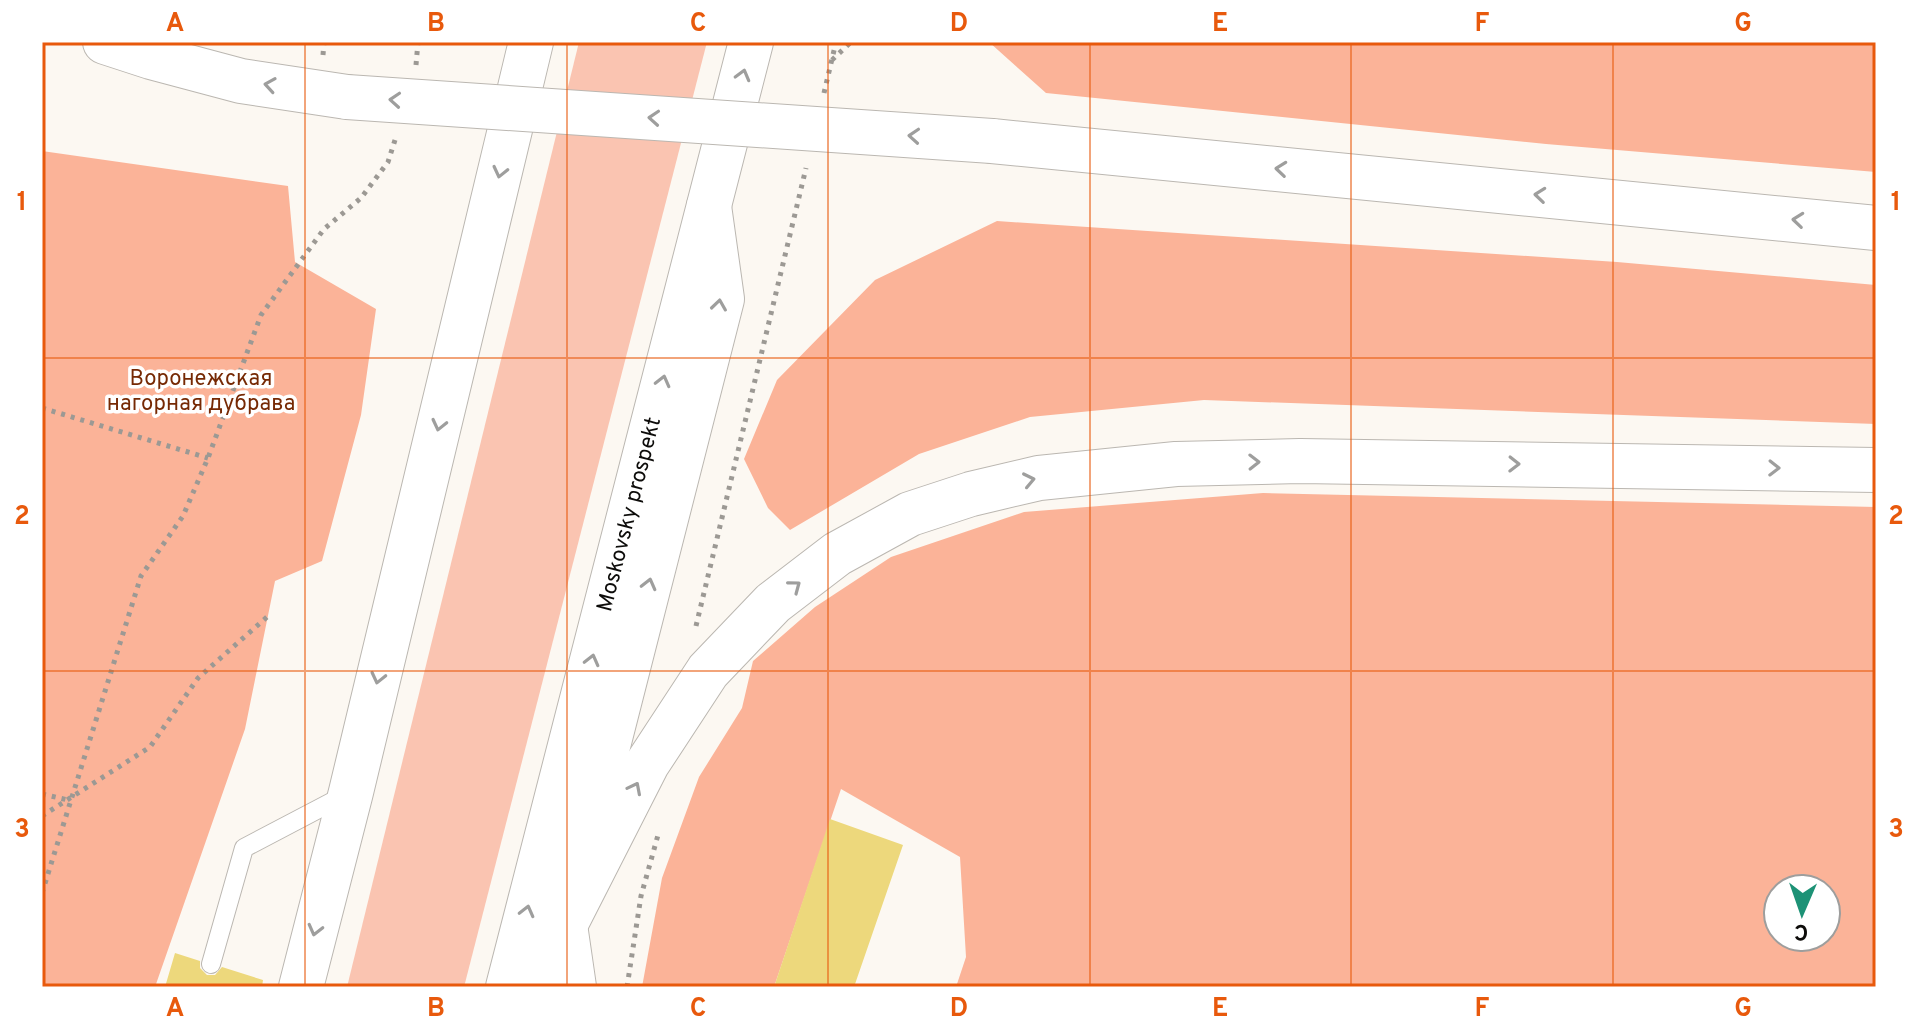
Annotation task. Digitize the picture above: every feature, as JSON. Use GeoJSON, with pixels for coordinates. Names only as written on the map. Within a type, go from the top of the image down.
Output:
{"type":"FeatureCollection","features":[{"type":"Feature","properties":{"kind":"main road"},"geometry":{"type":"LineString","coordinates":[[105,42],[241,81],[347,97],[992,141],[1876,228]]}},
{"type":"Feature","properties":{"kind":"main road"},"geometry":{"type":"LineString","coordinates":[[301,987],[351,792],[531,42]]}},
{"type":"Feature","properties":{"kind":"main road","name":"Moskovsky prospekt"},"geometry":{"type":"LineString","coordinates":[[508,987],[751,42]]}},
{"type":"Feature","properties":{"kind":"main road"},"geometry":{"type":"LineString","coordinates":[[549,987],[722,299],[708,205]]}},
{"type":"Feature","properties":{"kind":"main road"},"geometry":{"type":"LineString","coordinates":[[574,987],[565,925],[647,764],[708,671],[773,603],[837,554],[910,514],[971,494],[1039,478],[1176,464],[1300,461],[1876,470]]}},
{"type":"Feature","properties":{"kind":"lane"},"geometry":{"type":"LineString","coordinates":[[211,964],[244,848],[351,792]]}},
{"type":"Feature","properties":{"kind":"path"},"geometry":{"type":"LineString","coordinates":[[415,73],[418,42]]}},
{"type":"Feature","properties":{"kind":"path"},"geometry":{"type":"LineString","coordinates":[[820,107],[836,42]]}},
{"type":"Feature","properties":{"kind":"path"},"geometry":{"type":"LineString","coordinates":[[831,61],[851,42]]}},
{"type":"Feature","properties":{"kind":"path"},"geometry":{"type":"LineString","coordinates":[[42,893],[141,576],[183,516],[261,315],[324,229],[361,198],[388,162],[400,127]]}},
{"type":"Feature","properties":{"kind":"path"},"geometry":{"type":"LineString","coordinates":[[694,636],[809,154]]}},
{"type":"Feature","properties":{"kind":"path"},"geometry":{"type":"LineString","coordinates":[[42,408],[208,458]]}},
{"type":"Feature","properties":{"kind":"path"},"geometry":{"type":"LineString","coordinates":[[42,816],[150,747],[198,678],[267,617]]}},
{"type":"Feature","properties":{"kind":"path"},"geometry":{"type":"LineString","coordinates":[[42,794],[69,800]]}},
{"type":"Feature","properties":{"kind":"path"},"geometry":{"type":"LineString","coordinates":[[627,987],[641,896],[661,826]]}},
{"type":"Feature","properties":{"kind":"shaded area"},"geometry":{"type":"Polygon","coordinates":[[[579,42],[707,42],[464,987],[347,987],[579,42]]]}},
{"type":"Feature","properties":{"kind":"green space"},"geometry":{"type":"Polygon","coordinates":[[[989,42],[1876,42],[1876,172],[1546,144],[1046,93],[989,42]]]}},
{"type":"Feature","properties":{"kind":"green space","name":"Воронежская нагорная дубрава"},"geometry":{"type":"Polygon","coordinates":[[[42,151],[288,186],[295,262],[376,309],[361,415],[322,561],[275,581],[245,729],[155,987],[42,987],[42,151]]]}},
{"type":"Feature","properties":{"kind":"green space"},"geometry":{"type":"Polygon","coordinates":[[[997,221],[1617,262],[1876,285],[1876,424],[1204,400],[1030,417],[919,454],[790,530],[768,508],[744,459],[777,380],[875,280],[997,221]]]}},
{"type":"Feature","properties":{"kind":"green space"},"geometry":{"type":"Polygon","coordinates":[[[1263,493],[1876,507],[1876,987],[956,987],[966,957],[960,857],[841,789],[774,987],[642,987],[662,878],[699,777],[742,708],[753,661],[815,607],[891,557],[1024,512],[1263,493]]]}},
{"type":"Feature","properties":{"kind":"building"},"geometry":{"type":"Polygon","coordinates":[[[830,819],[903,845],[854,987],[774,987],[830,819]]]}},
{"type":"Feature","properties":{"kind":"building"},"geometry":{"type":"Polygon","coordinates":[[[175,953],[200,961],[200,968],[207,975],[215,975],[222,967],[263,980],[262,987],[165,987],[175,953]]]}}]}
